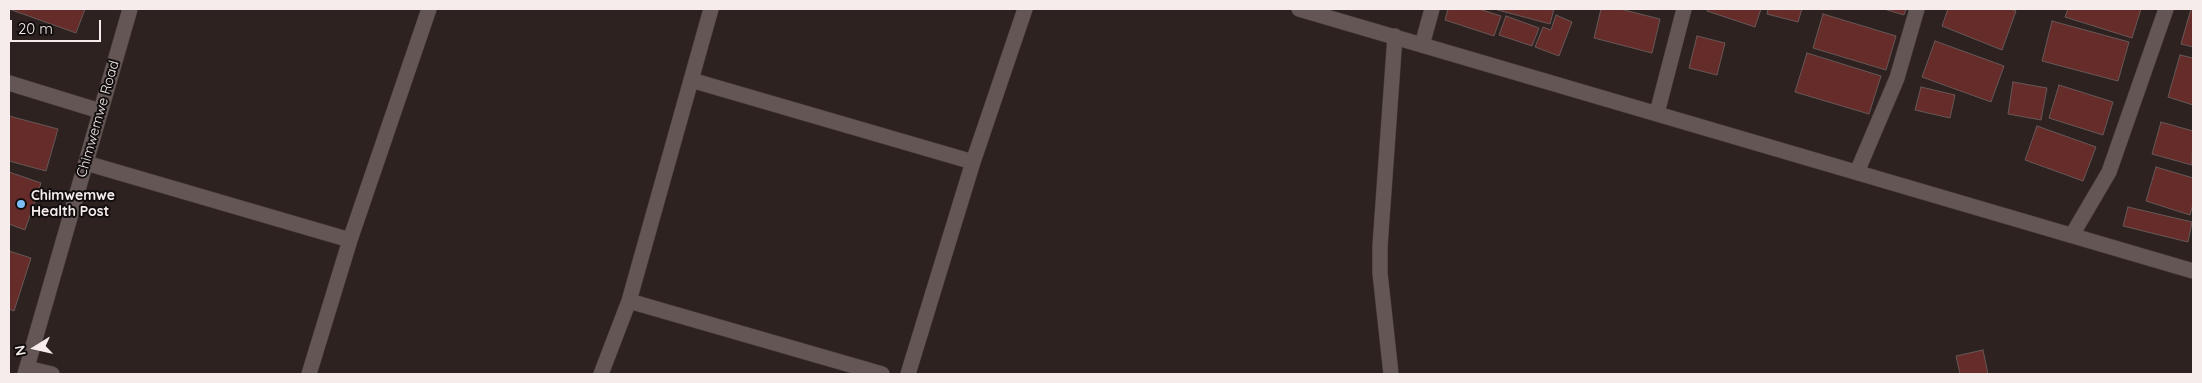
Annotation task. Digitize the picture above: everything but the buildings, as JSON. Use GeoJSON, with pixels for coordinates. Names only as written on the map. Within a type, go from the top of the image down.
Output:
{"type":"FeatureCollection","features":[{"type":"Feature","properties":{"kind":"street","name":"Chimwemwe Road"},"geometry":{"type":"LineString","coordinates":[[26,371],[130,9]]}},
{"type":"Feature","properties":{"kind":"street"},"geometry":{"type":"LineString","coordinates":[[309,374],[350,240],[429,9]]}},
{"type":"Feature","properties":{"kind":"street"},"geometry":{"type":"LineString","coordinates":[[601,374],[629,301],[711,9]]}},
{"type":"Feature","properties":{"kind":"street"},"geometry":{"type":"LineString","coordinates":[[908,374],[973,162],[1025,9]]}},
{"type":"Feature","properties":{"kind":"street"},"geometry":{"type":"LineString","coordinates":[[1299,9],[2193,270]]}},
{"type":"Feature","properties":{"kind":"street"},"geometry":{"type":"LineString","coordinates":[[1422,45],[1432,9]]}},
{"type":"Feature","properties":{"kind":"street"},"geometry":{"type":"LineString","coordinates":[[1657,113],[1684,9]]}},
{"type":"Feature","properties":{"kind":"street"},"geometry":{"type":"LineString","coordinates":[[1857,172],[1897,78],[1917,9]]}},
{"type":"Feature","properties":{"kind":"street"},"geometry":{"type":"LineString","coordinates":[[2072,235],[2109,172],[2166,9]]}},
{"type":"Feature","properties":{"kind":"street"},"geometry":{"type":"LineString","coordinates":[[1391,374],[1380,273],[1380,246],[1396,36]]}},
{"type":"Feature","properties":{"kind":"street"},"geometry":{"type":"LineString","coordinates":[[691,80],[973,162]]}},
{"type":"Feature","properties":{"kind":"street"},"geometry":{"type":"LineString","coordinates":[[9,83],[100,110]]}},
{"type":"Feature","properties":{"kind":"street"},"geometry":{"type":"LineString","coordinates":[[86,163],[350,240]]}},
{"type":"Feature","properties":{"kind":"street"},"geometry":{"type":"LineString","coordinates":[[629,301],[882,374]]}},
{"type":"Feature","properties":{"kind":"street"},"geometry":{"type":"LineString","coordinates":[[26,371],[52,374]]}},
{"type":"Feature","properties":{"kind":"place","name":"Chimwemwe Health Post"},"geometry":{"type":"Point","coordinates":[21,204]}}]}
